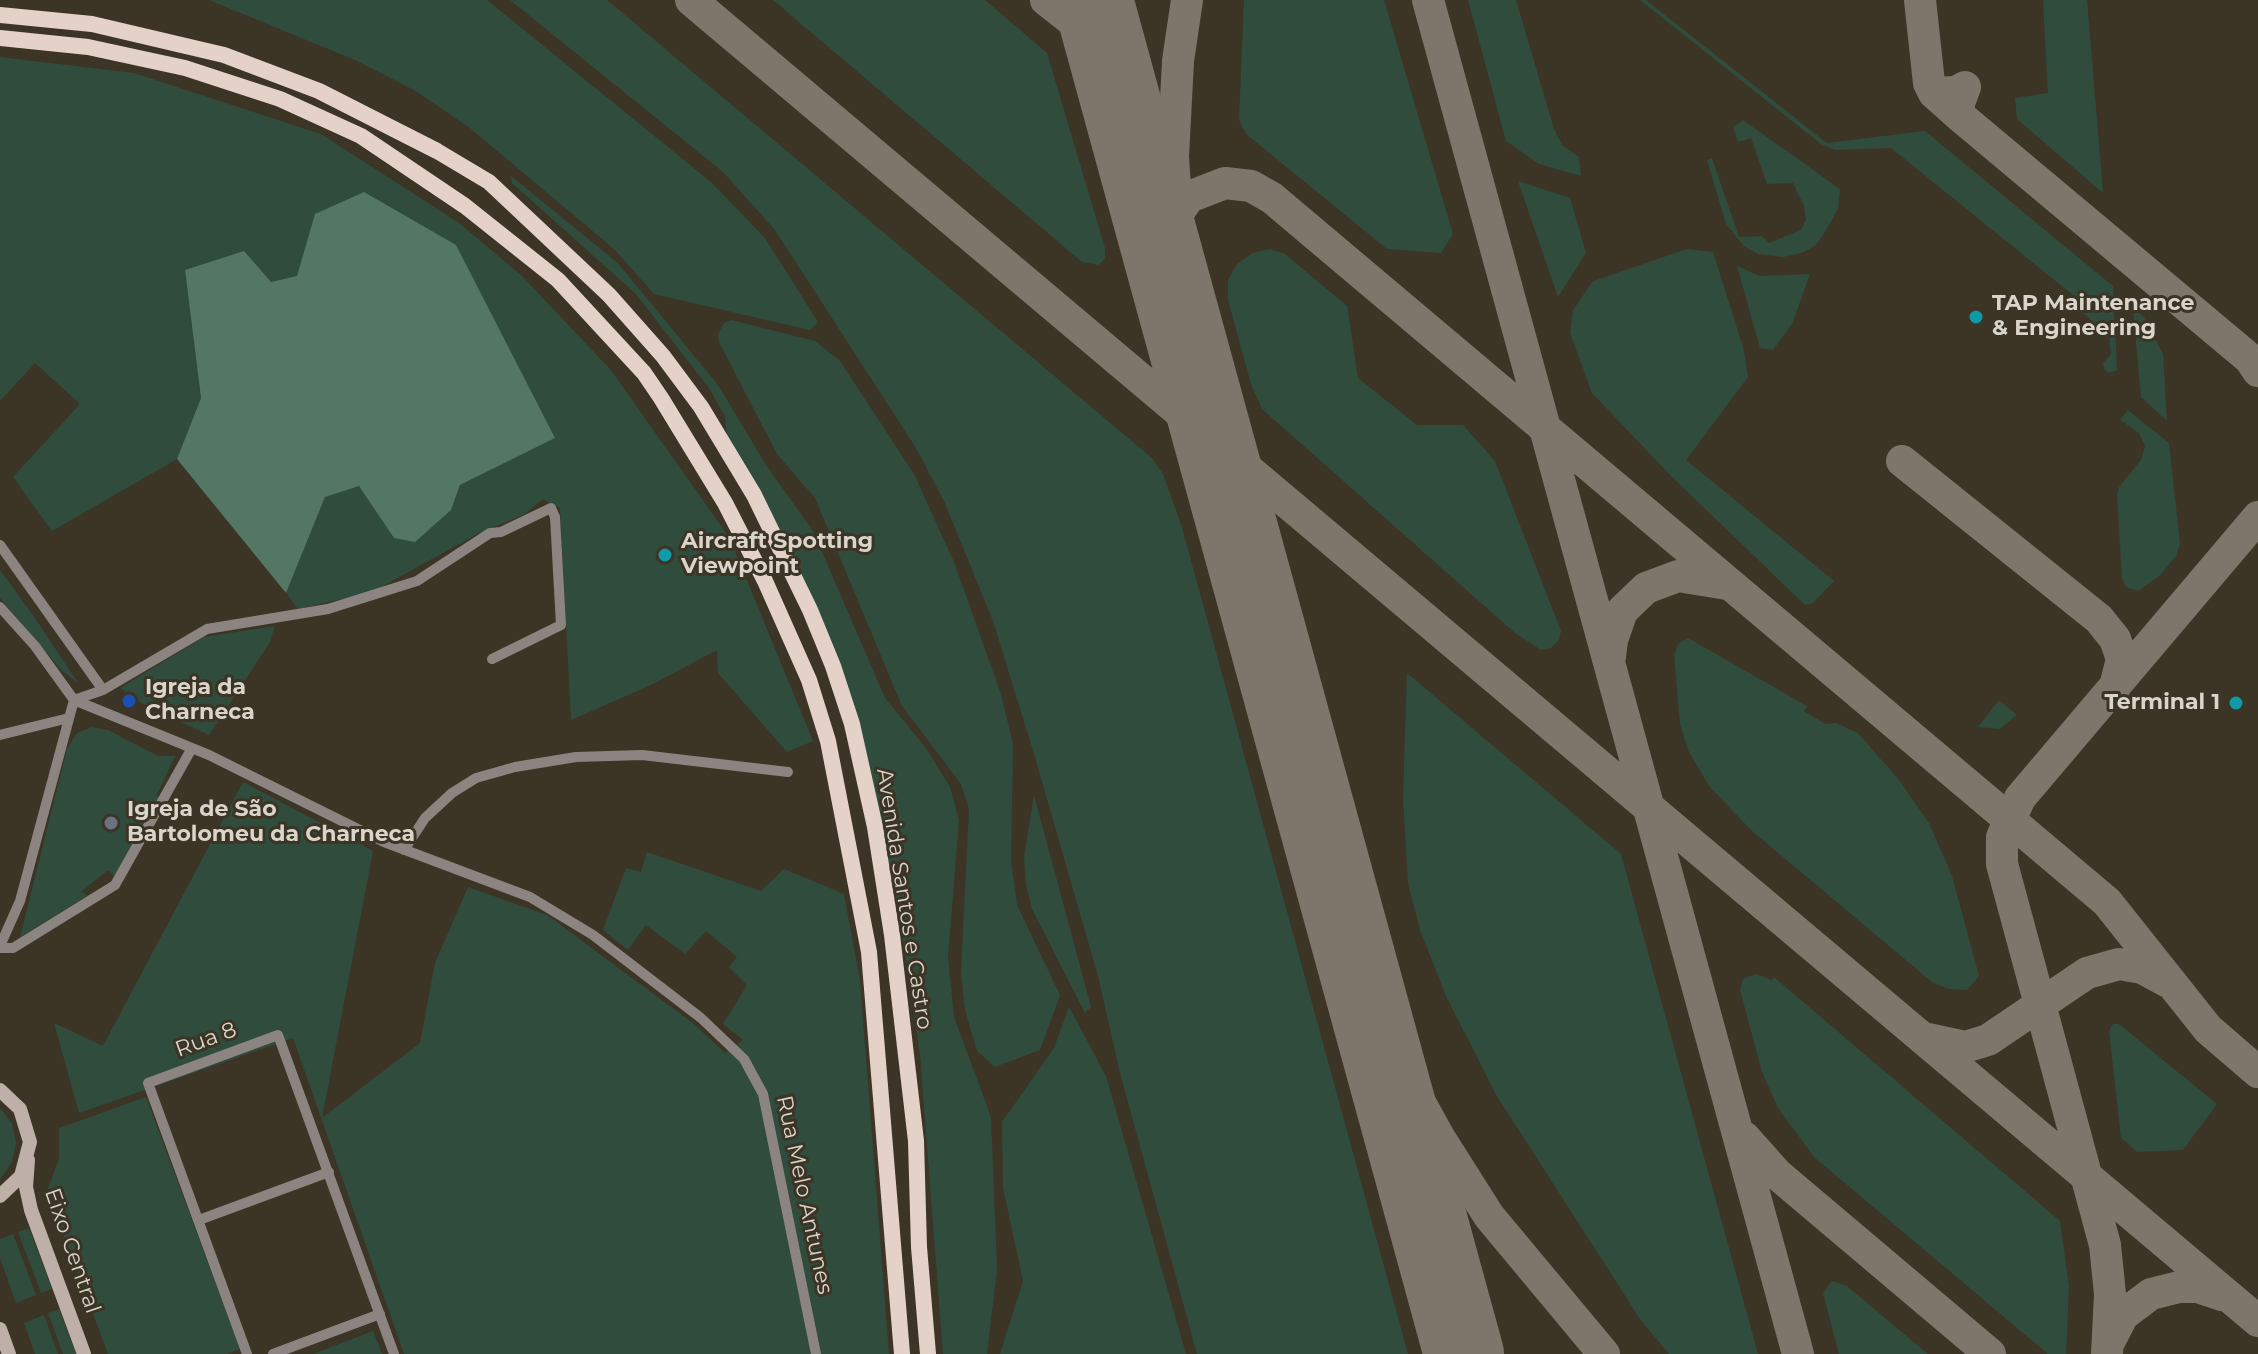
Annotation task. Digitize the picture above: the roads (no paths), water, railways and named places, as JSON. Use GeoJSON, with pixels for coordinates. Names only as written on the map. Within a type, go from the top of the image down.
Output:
{"type":"FeatureCollection","features":[{"type":"Feature","properties":{"kind":"main road","name":"Avenida Santos e Castro"},"geometry":{"type":"LineString","coordinates":[[0,15],[100,25],[192,45],[288,78],[424,144],[489,182],[609,295],[663,356],[701,407],[754,495],[810,610],[852,724],[875,827],[894,951],[916,1141],[928,1354]]}},
{"type":"Feature","properties":{"kind":"main road","name":"Avenida Santos e Castro"},"geometry":{"type":"LineString","coordinates":[[4,38],[109,50],[238,84],[361,136],[465,206],[558,280],[644,373],[725,503],[765,581],[809,680],[828,741],[869,952],[902,1354]]}},
{"type":"Feature","properties":{"kind":"main road","name":"Eixo Central"},"geometry":{"type":"LineString","coordinates":[[0,1090],[25,1117],[30,1134],[26,1187],[31,1210],[84,1354]]}},
{"type":"Feature","properties":{"kind":"main road"},"geometry":{"type":"LineString","coordinates":[[0,1196],[16,1183],[28,1160]]}},
{"type":"Feature","properties":{"kind":"main road"},"geometry":{"type":"LineString","coordinates":[[0,1329],[9,1354]]}},
{"type":"Feature","properties":{"kind":"street"},"geometry":{"type":"LineString","coordinates":[[74,700],[103,690],[207,629],[328,609],[385,594],[417,581],[490,533],[514,526],[551,508],[555,517],[561,625],[492,659]]}},
{"type":"Feature","properties":{"kind":"street"},"geometry":{"type":"LineString","coordinates":[[0,545],[103,690]]}},
{"type":"Feature","properties":{"kind":"street"},"geometry":{"type":"LineString","coordinates":[[0,607],[35,646],[74,700],[192,748],[404,850],[425,818],[452,793],[476,778],[515,767],[576,757],[642,755],[788,772]]}},
{"type":"Feature","properties":{"kind":"street"},"geometry":{"type":"LineString","coordinates":[[74,700],[20,901],[0,947],[13,948],[115,885],[192,748]]}},
{"type":"Feature","properties":{"kind":"street"},"geometry":{"type":"LineString","coordinates":[[0,735],[69,718]]}},
{"type":"Feature","properties":{"kind":"street","name":"Rua Melo Antunes"},"geometry":{"type":"LineString","coordinates":[[404,850],[503,885],[562,915],[626,959],[701,1018],[744,1059],[763,1094],[816,1354]]}},
{"type":"Feature","properties":{"kind":"street"},"geometry":{"type":"LineString","coordinates":[[0,938],[9,929]]}},
{"type":"Feature","properties":{"kind":"street","name":"Rua 8"},"geometry":{"type":"LineString","coordinates":[[199,1220],[148,1083],[278,1035],[329,1172]]}},
{"type":"Feature","properties":{"kind":"street"},"geometry":{"type":"LineString","coordinates":[[247,1354],[199,1220],[329,1172],[394,1354]]}},
{"type":"Feature","properties":{"kind":"street"},"geometry":{"type":"LineString","coordinates":[[273,1354],[380,1314]]}},
{"type":"Feature","properties":{"kind":"place","name":"TAP Maintenance & Engineering"},"geometry":{"type":"Point","coordinates":[1976,317]}},
{"type":"Feature","properties":{"kind":"place","name":"Aircraft Spotting Viewpoint"},"geometry":{"type":"Point","coordinates":[665,555]}},
{"type":"Feature","properties":{"kind":"place","name":"Igreja da Charneca"},"geometry":{"type":"Point","coordinates":[129,701]}},
{"type":"Feature","properties":{"kind":"place","name":"Terminal 1"},"geometry":{"type":"Point","coordinates":[2236,703]}},
{"type":"Feature","properties":{"kind":"place","name":"Igreja de São Bartolomeu da Charneca"},"geometry":{"type":"Point","coordinates":[111,823]}}]}
